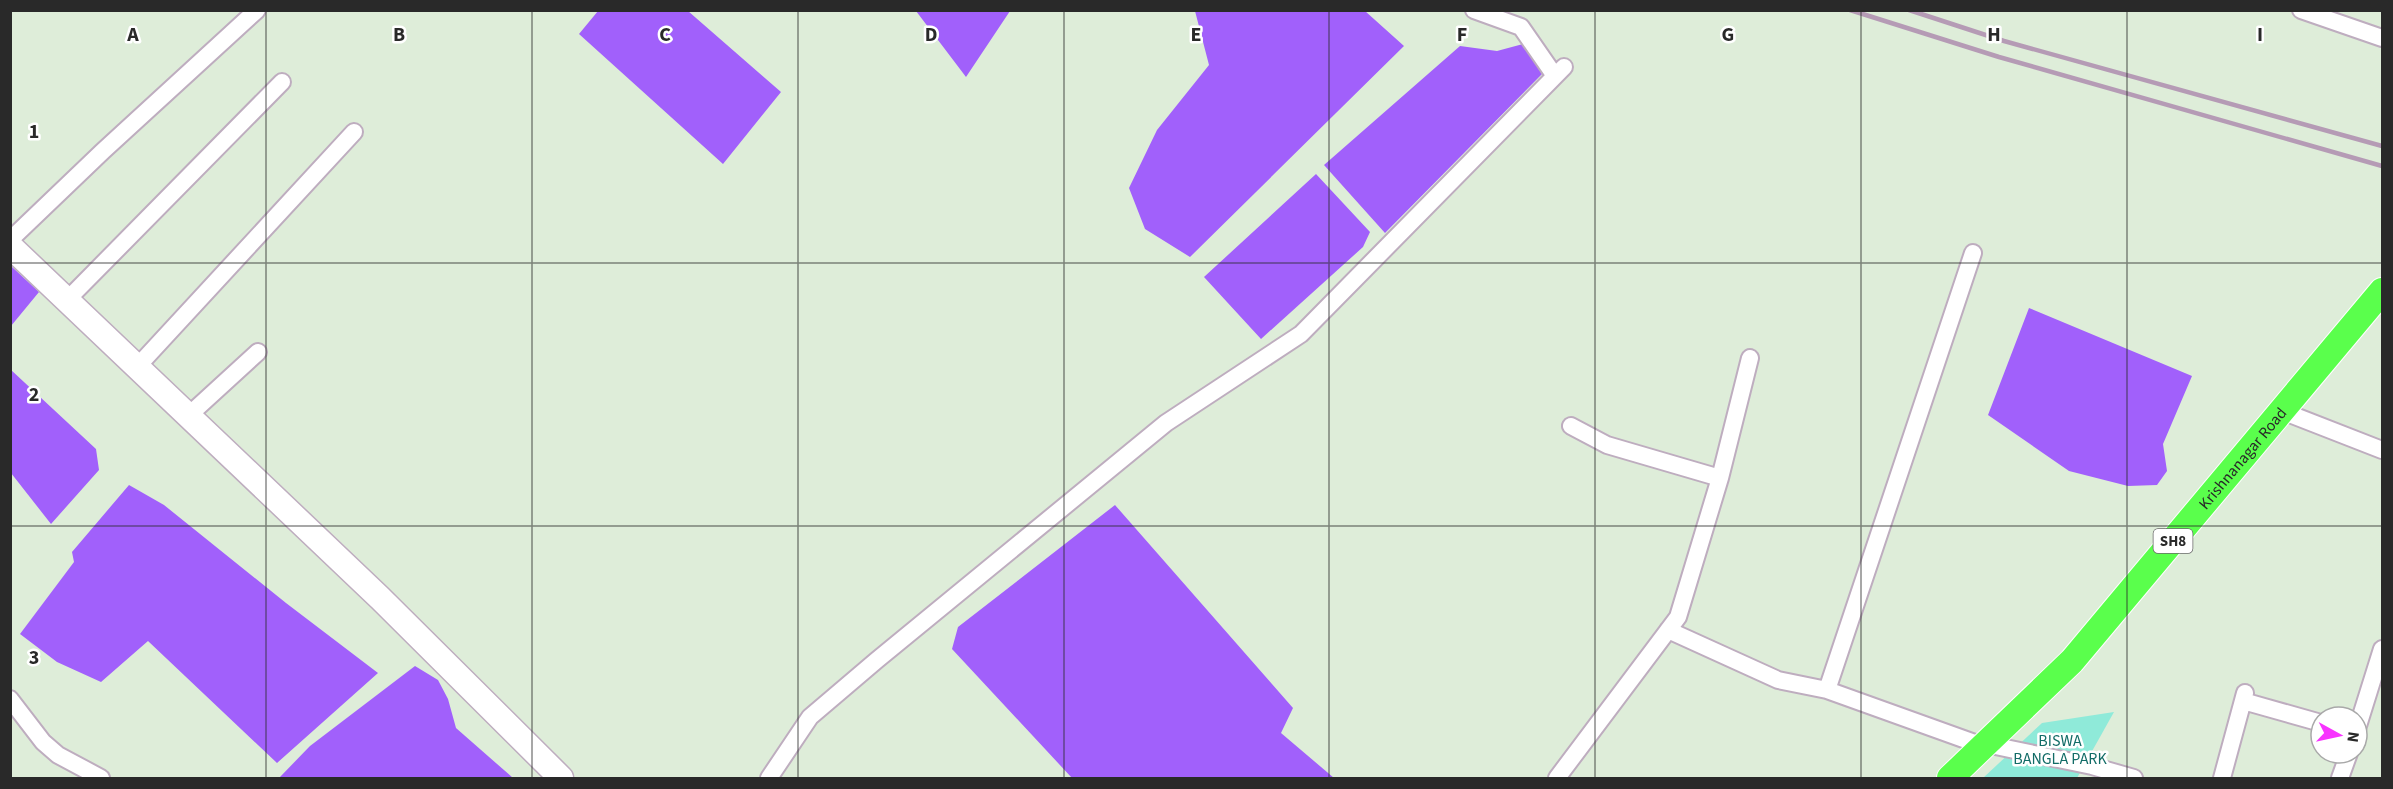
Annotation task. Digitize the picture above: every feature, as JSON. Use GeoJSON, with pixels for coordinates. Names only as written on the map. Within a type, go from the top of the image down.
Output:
{"type":"FeatureCollection","features":[{"type":"Feature","properties":{"kind":"main road","name":"Krishnanagar Road"},"geometry":{"type":"LineString","coordinates":[[1950,778],[2072,661],[2382,291]]}},
{"type":"Feature","properties":{"kind":"street"},"geometry":{"type":"LineString","coordinates":[[10,240],[257,10]]}},
{"type":"Feature","properties":{"kind":"street"},"geometry":{"type":"LineString","coordinates":[[790,778],[773,773],[810,717],[1166,423],[1300,334],[1560,71],[1521,27],[1474,10]]}},
{"type":"Feature","properties":{"kind":"street"},"geometry":{"type":"LineString","coordinates":[[2301,10],[2382,38]]}},
{"type":"Feature","properties":{"kind":"street"},"geometry":{"type":"LineString","coordinates":[[66,300],[282,82]]}},
{"type":"Feature","properties":{"kind":"street"},"geometry":{"type":"LineString","coordinates":[[137,367],[354,132]]}},
{"type":"Feature","properties":{"kind":"street"},"geometry":{"type":"LineString","coordinates":[[10,246],[380,598],[561,778]]}},
{"type":"Feature","properties":{"kind":"street"},"geometry":{"type":"LineString","coordinates":[[1827,690],[1973,253]]}},
{"type":"Feature","properties":{"kind":"street"},"geometry":{"type":"LineString","coordinates":[[188,416],[258,352]]}},
{"type":"Feature","properties":{"kind":"street"},"geometry":{"type":"LineString","coordinates":[[1557,778],[1678,617],[1720,478],[1750,357]]}},
{"type":"Feature","properties":{"kind":"street"},"geometry":{"type":"LineString","coordinates":[[2282,411],[2382,450]]}},
{"type":"Feature","properties":{"kind":"street"},"geometry":{"type":"LineString","coordinates":[[1571,426],[1607,445],[1720,478]]}},
{"type":"Feature","properties":{"kind":"street"},"geometry":{"type":"LineString","coordinates":[[1668,630],[1778,680],[1827,690],[1983,746],[1986,744],[2092,766],[2131,778]]}},
{"type":"Feature","properties":{"kind":"street"},"geometry":{"type":"LineString","coordinates":[[2368,705],[2377,685],[2382,649]]}},
{"type":"Feature","properties":{"kind":"street"},"geometry":{"type":"LineString","coordinates":[[2222,778],[2244,697],[2309,719]]}},
{"type":"Feature","properties":{"kind":"street"},"geometry":{"type":"LineString","coordinates":[[10,699],[43,742],[66,760],[101,778]]}},
{"type":"Feature","properties":{"kind":"green space","name":"BISWA BANGLA PARK"},"geometry":{"type":"Polygon","coordinates":[[[2114,712],[2077,778],[1983,778],[2042,723],[2114,712]]]}},
{"type":"Feature","properties":{"kind":"shaded area"},"geometry":{"type":"Polygon","coordinates":[[[598,11],[688,11],[781,92],[723,164],[579,34],[598,11]]]}},
{"type":"Feature","properties":{"kind":"shaded area"},"geometry":{"type":"Polygon","coordinates":[[[916,11],[1010,11],[966,77],[916,11]]]}},
{"type":"Feature","properties":{"kind":"shaded area"},"geometry":{"type":"Polygon","coordinates":[[[1195,11],[1365,11],[1404,46],[1190,257],[1145,229],[1129,188],[1157,130],[1209,65],[1195,11]]]}},
{"type":"Feature","properties":{"kind":"shaded area"},"geometry":{"type":"Polygon","coordinates":[[[1523,44],[1542,74],[1385,233],[1324,165],[1460,46],[1497,51],[1523,44]]]}},
{"type":"Feature","properties":{"kind":"shaded area"},"geometry":{"type":"Polygon","coordinates":[[[1316,174],[1370,232],[1363,247],[1261,339],[1204,277],[1316,174]]]}},
{"type":"Feature","properties":{"kind":"shaded area"},"geometry":{"type":"Polygon","coordinates":[[[11,266],[39,292],[11,326],[11,266]]]}},
{"type":"Feature","properties":{"kind":"shaded area"},"geometry":{"type":"Polygon","coordinates":[[[2029,308],[2192,376],[2163,444],[2167,471],[2157,485],[2128,486],[2069,471],[1988,415],[2029,308]]]}},
{"type":"Feature","properties":{"kind":"shaded area"},"geometry":{"type":"Polygon","coordinates":[[[10,369],[96,449],[99,470],[51,524],[11,473],[10,369]]]}},
{"type":"Feature","properties":{"kind":"shaded area"},"geometry":{"type":"Polygon","coordinates":[[[129,485],[164,505],[378,673],[277,763],[148,641],[101,682],[57,662],[20,634],[74,562],[72,552],[129,485]]]}},
{"type":"Feature","properties":{"kind":"shaded area"},"geometry":{"type":"Polygon","coordinates":[[[1115,505],[1293,708],[1281,733],[1334,778],[1072,778],[952,649],[958,627],[1115,505]]]}},
{"type":"Feature","properties":{"kind":"shaded area"},"geometry":{"type":"Polygon","coordinates":[[[415,666],[438,680],[448,699],[456,728],[513,778],[279,778],[310,746],[415,666]]]}},
{"type":"Feature","properties":{"kind":"railway"},"geometry":{"type":"LineString","coordinates":[[1850,10],[1999,57],[2382,166]]}},
{"type":"Feature","properties":{"kind":"railway"},"geometry":{"type":"LineString","coordinates":[[1909,10],[2004,41],[2382,146]]}}]}
